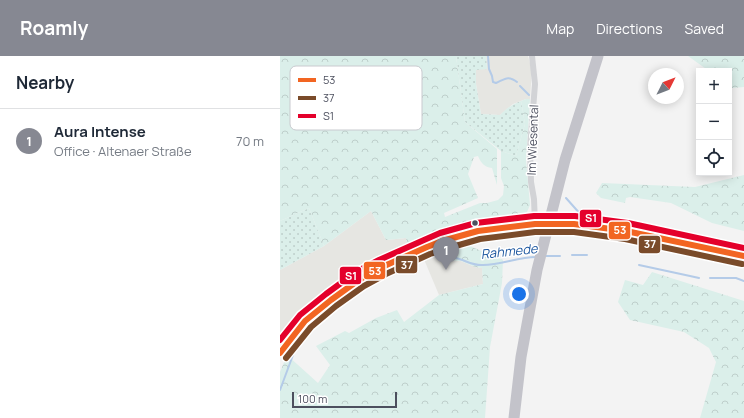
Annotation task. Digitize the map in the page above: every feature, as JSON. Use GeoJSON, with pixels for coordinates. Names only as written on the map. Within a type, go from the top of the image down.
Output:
{"type":"FeatureCollection","features":[{"type":"Feature","properties":{"kind":"highway"},"geometry":{"type":"LineString","coordinates":[[509,418],[518,352],[533,266],[559,159],[591,56]]}},
{"type":"Feature","properties":{"kind":"highway"},"geometry":{"type":"LineString","coordinates":[[514,418],[522,357],[537,270],[565,160],[598,56]]}},
{"type":"Feature","properties":{"kind":"main road"},"geometry":{"type":"LineString","coordinates":[[280,353],[305,321],[354,283],[382,267],[442,240],[478,231],[535,224],[574,224],[619,230],[744,256]]}},
{"type":"Feature","properties":{"kind":"street","name":"Im Wiesental"},"geometry":{"type":"LineString","coordinates":[[532,56],[535,84],[530,148],[531,182],[534,199],[535,224]]}},
{"type":"Feature","properties":{"kind":"shaded area"},"geometry":{"type":"Polygon","coordinates":[[[486,56],[528,56],[531,67],[530,99],[513,104],[500,115],[481,114],[476,84],[476,69],[487,69],[486,56]]]}},
{"type":"Feature","properties":{"kind":"shaded area"},"geometry":{"type":"Polygon","coordinates":[[[371,211],[386,240],[406,238],[408,246],[369,265],[333,289],[300,316],[282,336],[280,335],[280,270],[324,246],[371,211]]]}},
{"type":"Feature","properties":{"kind":"shaded area"},"geometry":{"type":"Polygon","coordinates":[[[436,252],[439,260],[461,261],[475,267],[482,268],[483,284],[439,295],[423,257],[436,252]]]}},
{"type":"Feature","properties":{"kind":"green space"},"geometry":{"type":"Polygon","coordinates":[[[280,56],[456,56],[465,122],[497,149],[497,185],[492,168],[483,164],[478,156],[474,157],[468,174],[478,198],[444,213],[445,217],[480,203],[498,200],[503,195],[504,186],[501,178],[501,151],[516,156],[525,124],[521,101],[530,99],[526,160],[530,205],[527,212],[522,216],[486,219],[408,246],[406,238],[386,240],[371,211],[324,246],[309,208],[280,221],[280,56]]]}},
{"type":"Feature","properties":{"kind":"green space"},"geometry":{"type":"Polygon","coordinates":[[[456,56],[486,56],[487,69],[476,70],[476,84],[481,114],[500,115],[510,106],[521,101],[525,124],[516,156],[501,151],[465,122],[456,56]]]}},
{"type":"Feature","properties":{"kind":"green space"},"geometry":{"type":"Polygon","coordinates":[[[688,56],[744,56],[744,87],[732,88],[732,68],[705,68],[688,56]]]}},
{"type":"Feature","properties":{"kind":"green space"},"geometry":{"type":"Polygon","coordinates":[[[744,175],[744,231],[712,223],[671,203],[630,197],[626,198],[625,203],[601,198],[596,193],[602,183],[695,187],[744,175]]]}},
{"type":"Feature","properties":{"kind":"green space"},"geometry":{"type":"Polygon","coordinates":[[[309,208],[324,246],[280,270],[280,221],[309,208]]]}},
{"type":"Feature","properties":{"kind":"green space"},"geometry":{"type":"Polygon","coordinates":[[[465,244],[503,260],[502,283],[490,347],[485,418],[280,418],[280,372],[287,355],[318,383],[330,365],[316,346],[345,331],[349,333],[376,318],[397,310],[404,322],[439,295],[483,284],[482,268],[475,267],[461,261],[439,260],[436,252],[465,244]]]}},
{"type":"Feature","properties":{"kind":"green space"},"geometry":{"type":"Polygon","coordinates":[[[652,272],[744,301],[744,418],[700,418],[716,362],[709,348],[684,332],[630,320],[618,302],[625,280],[643,285],[652,272]]]}},
{"type":"Feature","properties":{"kind":"waterway"},"geometry":{"type":"LineString","coordinates":[[488,56],[489,69],[493,82],[496,83],[509,78],[517,82]]}},
{"type":"Feature","properties":{"kind":"waterway"},"geometry":{"type":"LineString","coordinates":[[520,86],[529,95]]}},
{"type":"Feature","properties":{"kind":"waterway"},"geometry":{"type":"LineString","coordinates":[[566,198],[582,216]]}},
{"type":"Feature","properties":{"kind":"waterway","name":"Rahmede"},"geometry":{"type":"LineString","coordinates":[[572,255],[587,255]]}},
{"type":"Feature","properties":{"kind":"waterway","name":"Rahmede"},"geometry":{"type":"LineString","coordinates":[[544,256],[560,256]]}},
{"type":"Feature","properties":{"kind":"waterway","name":"Rahmede"},"geometry":{"type":"LineString","coordinates":[[437,257],[456,258],[479,265],[490,265],[523,258],[536,257]]}},
{"type":"Feature","properties":{"kind":"waterway","name":"Rahmede"},"geometry":{"type":"LineString","coordinates":[[639,265],[699,278]]}},
{"type":"Feature","properties":{"kind":"waterway","name":"Rahmede"},"geometry":{"type":"LineString","coordinates":[[710,278],[736,278],[744,281]]}},
{"type":"Feature","properties":{"kind":"waterway","name":"Rahmede"},"geometry":{"type":"LineString","coordinates":[[280,390],[293,355]]}},
{"type":"Feature","properties":{"kind":"transit line","name":"S1"},"geometry":{"type":"LineString","coordinates":[[280,340],[300,315],[356,272],[440,233],[476,223],[534,216],[575,216],[628,223],[744,248]]}},
{"type":"Feature","properties":{"kind":"transit line","name":"53"},"geometry":{"type":"LineString","coordinates":[[280,353],[305,321],[360,279],[382,267],[427,247],[442,241],[478,231],[535,224],[574,224],[626,231],[744,256]]}},
{"type":"Feature","properties":{"kind":"transit line","name":"37"},"geometry":{"type":"LineString","coordinates":[[286,358],[311,327],[336,306],[364,286],[430,254],[480,239],[535,232],[574,232],[625,239],[742,264]]}},
{"type":"Feature","properties":{"kind":"place","name":"Aura Intense"},"geometry":{"type":"Point","coordinates":[446,270]}}]}
